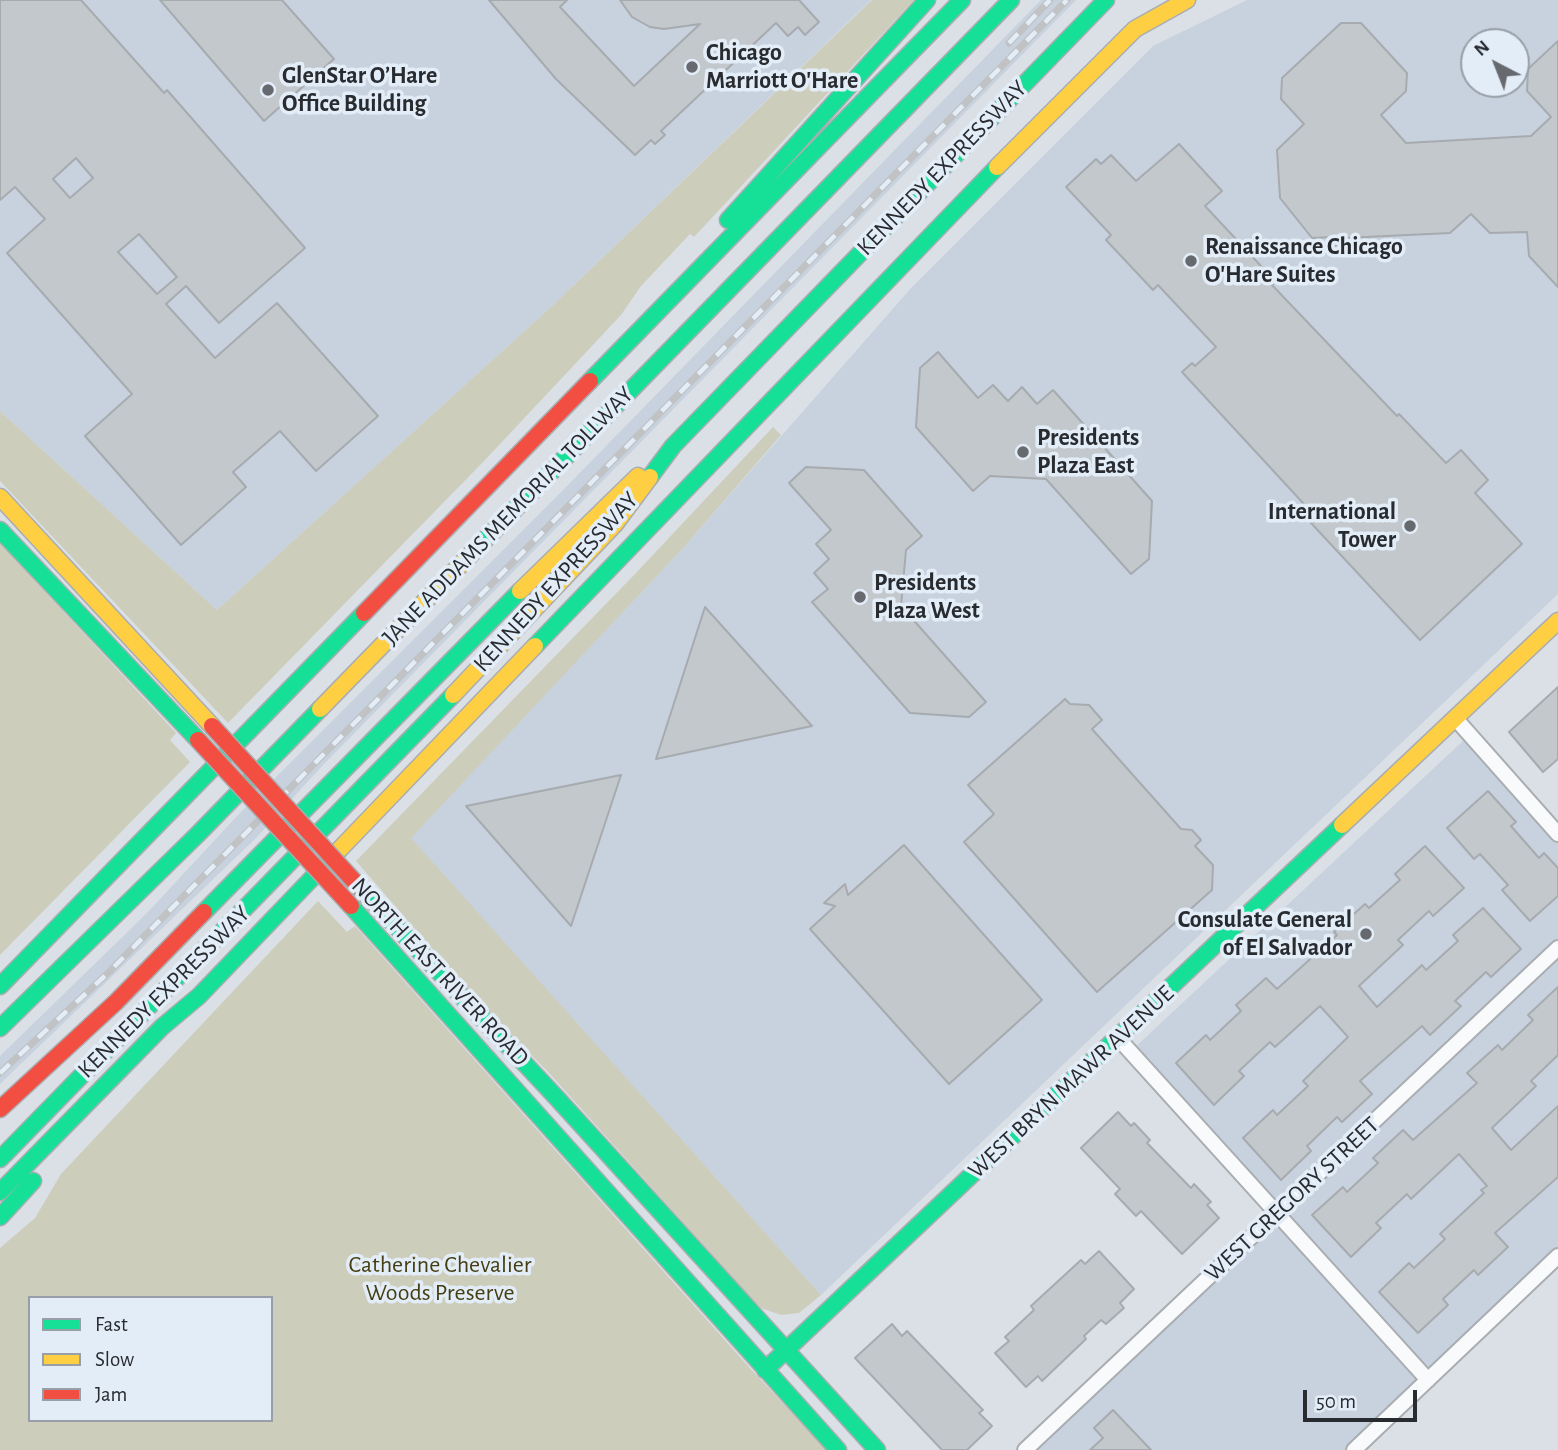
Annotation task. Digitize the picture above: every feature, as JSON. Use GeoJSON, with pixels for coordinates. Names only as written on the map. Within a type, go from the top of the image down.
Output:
{"type":"FeatureCollection","features":[{"type":"Feature","properties":{"kind":"main road"},"geometry":{"type":"LineString","coordinates":[[609,363],[725,223],[927,0]]}},
{"type":"Feature","properties":{"kind":"main road"},"geometry":{"type":"LineString","coordinates":[[0,984],[962,0]]}},
{"type":"Feature","properties":{"kind":"main road","name":"JANE ADDAMS MEMORIAL TOLLWAY"},"geometry":{"type":"LineString","coordinates":[[0,1028],[198,834],[1011,0]]}},
{"type":"Feature","properties":{"kind":"main road","name":"KENNEDY EXPRESSWAY"},"geometry":{"type":"LineString","coordinates":[[0,1159],[382,771],[615,524],[673,446],[1106,0]]}},
{"type":"Feature","properties":{"kind":"main road"},"geometry":{"type":"LineString","coordinates":[[0,1217],[172,1031],[199,996],[1108,53],[1135,29],[1187,0]]}},
{"type":"Feature","properties":{"kind":"main road"},"geometry":{"type":"LineString","coordinates":[[0,1109],[116,1002],[600,510],[673,446]]}},
{"type":"Feature","properties":{"kind":"main road","name":"NORTH EAST RIVER ROAD"},"geometry":{"type":"LineString","coordinates":[[0,497],[787,1349],[877,1450]]}},
{"type":"Feature","properties":{"kind":"main road","name":"NORTH EAST RIVER ROAD"},"geometry":{"type":"LineString","coordinates":[[0,530],[351,906],[838,1450]]}},
{"type":"Feature","properties":{"kind":"main road","name":"WEST BRYN MAWR AVENUE"},"geometry":{"type":"LineString","coordinates":[[765,1370],[1558,621]]}},
{"type":"Feature","properties":{"kind":"main road"},"geometry":{"type":"LineString","coordinates":[[0,1192],[162,1027],[199,996]]}},
{"type":"Feature","properties":{"kind":"street"},"geometry":{"type":"LineString","coordinates":[[1455,718],[1558,834]]}},
{"type":"Feature","properties":{"kind":"street","name":"WEST GREGORY STREET"},"geometry":{"type":"LineString","coordinates":[[1025,1450],[1558,948]]}},
{"type":"Feature","properties":{"kind":"street"},"geometry":{"type":"LineString","coordinates":[[1118,1038],[1428,1380]]}},
{"type":"Feature","properties":{"kind":"street"},"geometry":{"type":"LineString","coordinates":[[1353,1450],[1558,1256]]}},
{"type":"Feature","properties":{"kind":"shaded area"},"geometry":{"type":"Polygon","coordinates":[[[0,0],[871,0],[551,307],[217,610],[0,411],[0,0]]]}},
{"type":"Feature","properties":{"kind":"shaded area"},"geometry":{"type":"Polygon","coordinates":[[[1041,0],[1076,0],[324,764],[255,839],[0,1084],[0,1056],[148,912],[238,815],[567,486],[1041,0]]]}},
{"type":"Feature","properties":{"kind":"shaded area"},"geometry":{"type":"Polygon","coordinates":[[[1247,0],[1558,0],[1558,594],[821,1295],[410,838],[684,547],[912,287],[1153,46],[1247,0]]]}},
{"type":"Feature","properties":{"kind":"shaded area"},"geometry":{"type":"Polygon","coordinates":[[[1465,739],[1558,840],[1558,1254],[1350,1450],[1027,1450],[1279,1213],[1131,1051],[1465,739]]]}},
{"type":"Feature","properties":{"kind":"green space"},"geometry":{"type":"Polygon","coordinates":[[[872,0],[914,0],[694,237],[690,234],[641,286],[621,315],[485,460],[228,723],[0,481],[0,411],[217,610],[551,307],[872,0]]]}},
{"type":"Feature","properties":{"kind":"green space"},"geometry":{"type":"Polygon","coordinates":[[[773,427],[781,435],[684,547],[411,838],[821,1295],[799,1313],[781,1315],[761,1308],[747,1294],[550,1074],[475,998],[356,861],[635,574],[773,427]]]}},
{"type":"Feature","properties":{"kind":"green space"},"geometry":{"type":"Polygon","coordinates":[[[0,543],[176,733],[170,740],[190,762],[0,955],[0,543]]]}},
{"type":"Feature","properties":{"kind":"green space","name":"Catherine Chevalier Woods Preserve"},"geometry":{"type":"Polygon","coordinates":[[[318,901],[347,932],[355,926],[748,1366],[827,1450],[0,1450],[0,1248],[35,1218],[61,1174],[318,901]]]}},
{"type":"Feature","properties":{"kind":"building"},"geometry":{"type":"Polygon","coordinates":[[[0,0],[81,0],[164,93],[167,90],[305,248],[219,323],[186,286],[166,304],[215,358],[277,303],[378,416],[316,471],[280,431],[233,472],[246,487],[181,545],[85,436],[132,394],[7,253],[45,219],[15,187],[0,200],[0,0]],[[76,158],[53,179],[70,198],[93,178],[76,158]],[[139,234],[118,252],[157,294],[177,277],[139,234]]]}},
{"type":"Feature","properties":{"kind":"building","name":"GlenStar O’Hare Office Building"},"geometry":{"type":"Polygon","coordinates":[[[160,0],[282,0],[334,59],[264,121],[160,0]]]}},
{"type":"Feature","properties":{"kind":"building","name":"Chicago Marriott O'Hare"},"geometry":{"type":"Polygon","coordinates":[[[489,0],[567,0],[560,7],[634,86],[700,24],[664,29],[650,27],[632,17],[620,0],[799,0],[819,22],[805,35],[798,27],[788,36],[776,23],[661,131],[665,135],[655,144],[651,140],[635,155],[556,79],[489,0]]]}},
{"type":"Feature","properties":{"kind":"building"},"geometry":{"type":"Polygon","coordinates":[[[1341,23],[1361,23],[1407,73],[1406,91],[1381,115],[1406,143],[1531,136],[1551,117],[1530,94],[1530,67],[1558,41],[1558,287],[1529,256],[1527,232],[1490,233],[1471,214],[1450,233],[1345,238],[1345,244],[1332,246],[1334,237],[1312,238],[1280,198],[1277,150],[1304,124],[1281,99],[1282,78],[1341,23]]]}},
{"type":"Feature","properties":{"kind":"building"},"geometry":{"type":"Polygon","coordinates":[[[1179,144],[1222,191],[1205,206],[1276,282],[1272,285],[1397,416],[1399,414],[1446,463],[1461,450],[1488,480],[1475,493],[1522,544],[1420,640],[1297,508],[1303,503],[1182,372],[1192,363],[1195,366],[1216,347],[1158,285],[1153,290],[1106,240],[1111,235],[1066,187],[1096,159],[1101,164],[1111,155],[1136,181],[1179,144]]]}},
{"type":"Feature","properties":{"kind":"building","name":"Presidents Plaza East"},"geometry":{"type":"Polygon","coordinates":[[[938,352],[978,398],[993,385],[1008,401],[1022,387],[1037,404],[1053,390],[1152,501],[1149,559],[1131,574],[1046,479],[990,476],[973,491],[916,427],[920,368],[938,352]]]}},
{"type":"Feature","properties":{"kind":"building","name":"Presidents Plaza West"},"geometry":{"type":"Polygon","coordinates":[[[806,467],[864,470],[922,536],[906,550],[901,606],[986,702],[969,717],[910,713],[812,602],[828,589],[814,573],[829,559],[816,544],[831,530],[789,483],[806,467]]]}},
{"type":"Feature","properties":{"kind":"building"},"geometry":{"type":"Polygon","coordinates":[[[705,607],[812,726],[656,759],[705,607]]]}},
{"type":"Feature","properties":{"kind":"building"},"geometry":{"type":"Polygon","coordinates":[[[1558,687],[1558,759],[1543,772],[1509,732],[1558,687]]]}},
{"type":"Feature","properties":{"kind":"building"},"geometry":{"type":"Polygon","coordinates":[[[1065,699],[1070,704],[1089,705],[1102,720],[1092,729],[1181,829],[1192,830],[1201,840],[1195,846],[1213,865],[1212,890],[1097,992],[964,842],[994,814],[968,785],[1065,699]]]}},
{"type":"Feature","properties":{"kind":"building"},"geometry":{"type":"Polygon","coordinates":[[[621,775],[571,926],[466,806],[621,775]]]}},
{"type":"Feature","properties":{"kind":"building"},"geometry":{"type":"Polygon","coordinates":[[[1488,791],[1516,822],[1511,826],[1539,858],[1544,853],[1558,868],[1558,896],[1530,921],[1502,890],[1508,885],[1480,854],[1474,859],[1447,828],[1488,791]]]}},
{"type":"Feature","properties":{"kind":"building"},"geometry":{"type":"Polygon","coordinates":[[[904,845],[1042,1000],[949,1084],[810,929],[835,906],[824,903],[845,884],[848,895],[904,845]]]}},
{"type":"Feature","properties":{"kind":"building"},"geometry":{"type":"Polygon","coordinates":[[[1425,846],[1464,888],[1433,916],[1429,911],[1398,940],[1403,945],[1359,986],[1377,1007],[1422,965],[1426,970],[1458,941],[1453,935],[1483,908],[1521,949],[1491,977],[1486,972],[1455,1001],[1461,1006],[1430,1035],[1422,1026],[1360,1081],[1372,1094],[1342,1122],[1337,1117],[1307,1146],[1311,1151],[1281,1180],[1243,1138],[1273,1110],[1277,1115],[1308,1086],[1303,1081],[1348,1037],[1320,1006],[1275,1047],[1270,1042],[1239,1071],[1244,1076],[1214,1105],[1176,1063],[1206,1035],[1210,1040],[1241,1011],[1236,1005],[1266,978],[1277,989],[1337,935],[1334,932],[1365,904],[1369,908],[1400,880],[1395,874],[1425,846]]]}},
{"type":"Feature","properties":{"kind":"building"},"geometry":{"type":"Polygon","coordinates":[[[1558,987],[1558,1055],[1531,1081],[1536,1086],[1492,1128],[1511,1150],[1558,1106],[1558,1177],[1495,1233],[1508,1247],[1478,1275],[1474,1270],[1443,1299],[1448,1305],[1418,1333],[1379,1292],[1409,1263],[1414,1268],[1445,1239],[1440,1234],[1484,1193],[1481,1190],[1487,1186],[1459,1154],[1411,1199],[1407,1194],[1376,1223],[1381,1228],[1351,1257],[1312,1215],[1343,1187],[1347,1192],[1378,1163],[1373,1158],[1403,1130],[1413,1140],[1477,1083],[1467,1073],[1498,1045],[1502,1050],[1533,1020],[1528,1015],[1558,987]]]}},
{"type":"Feature","properties":{"kind":"building"},"geometry":{"type":"Polygon","coordinates":[[[1118,1112],[1131,1126],[1134,1123],[1150,1140],[1147,1143],[1191,1188],[1194,1184],[1211,1202],[1207,1205],[1219,1218],[1182,1254],[1141,1211],[1136,1216],[1115,1194],[1120,1189],[1081,1148],[1118,1112]]]}},
{"type":"Feature","properties":{"kind":"building"},"geometry":{"type":"Polygon","coordinates":[[[1099,1251],[1134,1289],[1120,1303],[1124,1308],[1106,1324],[1101,1320],[1084,1336],[1086,1339],[1042,1381],[1038,1376],[1026,1387],[995,1353],[1009,1341],[1005,1337],[1034,1310],[1031,1306],[1081,1260],[1085,1264],[1099,1251]]]}},
{"type":"Feature","properties":{"kind":"building"},"geometry":{"type":"Polygon","coordinates":[[[892,1324],[902,1336],[907,1331],[983,1410],[979,1413],[992,1426],[967,1450],[942,1450],[855,1358],[892,1324]]]}},
{"type":"Feature","properties":{"kind":"building"},"geometry":{"type":"Polygon","coordinates":[[[1113,1410],[1151,1450],[1090,1450],[1103,1438],[1094,1428],[1113,1410]]]}},
{"type":"Feature","properties":{"kind":"railway"},"geometry":{"type":"LineString","coordinates":[[1009,43],[1050,0]]}},
{"type":"Feature","properties":{"kind":"railway"},"geometry":{"type":"LineString","coordinates":[[0,1073],[109,972],[1067,0]]}},
{"type":"Feature","properties":{"kind":"traffic: fast"},"geometry":{"type":"LineString","coordinates":[[728,220],[927,0]]}},
{"type":"Feature","properties":{"kind":"traffic: fast"},"geometry":{"type":"LineString","coordinates":[[590,381],[962,0]]}},
{"type":"Feature","properties":{"kind":"traffic: fast"},"geometry":{"type":"LineString","coordinates":[[474,551],[1011,0]]}},
{"type":"Feature","properties":{"kind":"traffic: fast"},"geometry":{"type":"LineString","coordinates":[[650,477],[673,446],[1106,0]]}},
{"type":"Feature","properties":{"kind":"traffic: fast"},"geometry":{"type":"LineString","coordinates":[[535,646],[997,167]]}},
{"type":"Feature","properties":{"kind":"traffic: fast"},"geometry":{"type":"LineString","coordinates":[[0,530],[198,740]]}},
{"type":"Feature","properties":{"kind":"traffic: fast"},"geometry":{"type":"LineString","coordinates":[[204,912],[520,591]]}},
{"type":"Feature","properties":{"kind":"traffic: fast"},"geometry":{"type":"LineString","coordinates":[[0,986],[364,613]]}},
{"type":"Feature","properties":{"kind":"traffic: fast"},"geometry":{"type":"LineString","coordinates":[[0,1159],[453,695]]}},
{"type":"Feature","properties":{"kind":"traffic: fast"},"geometry":{"type":"LineString","coordinates":[[0,1028],[198,834],[320,709]]}},
{"type":"Feature","properties":{"kind":"traffic: fast"},"geometry":{"type":"LineString","coordinates":[[765,1370],[1342,825]]}},
{"type":"Feature","properties":{"kind":"traffic: fast"},"geometry":{"type":"LineString","coordinates":[[0,1192],[162,1027],[199,996],[339,850]]}},
{"type":"Feature","properties":{"kind":"traffic: fast"},"geometry":{"type":"LineString","coordinates":[[364,892],[555,1096],[877,1450]]}},
{"type":"Feature","properties":{"kind":"traffic: fast"},"geometry":{"type":"LineString","coordinates":[[351,906],[838,1450]]}},
{"type":"Feature","properties":{"kind":"traffic: fast"},"geometry":{"type":"LineString","coordinates":[[0,1217],[33,1181]]}},
{"type":"Feature","properties":{"kind":"traffic: slow"},"geometry":{"type":"LineString","coordinates":[[997,167],[1135,29],[1187,0]]}},
{"type":"Feature","properties":{"kind":"traffic: slow"},"geometry":{"type":"LineString","coordinates":[[520,591],[638,476]]}},
{"type":"Feature","properties":{"kind":"traffic: slow"},"geometry":{"type":"LineString","coordinates":[[453,695],[615,524],[650,477]]}},
{"type":"Feature","properties":{"kind":"traffic: slow"},"geometry":{"type":"LineString","coordinates":[[0,497],[212,726]]}},
{"type":"Feature","properties":{"kind":"traffic: slow"},"geometry":{"type":"LineString","coordinates":[[320,709],[474,551]]}},
{"type":"Feature","properties":{"kind":"traffic: slow"},"geometry":{"type":"LineString","coordinates":[[1342,825],[1558,621]]}},
{"type":"Feature","properties":{"kind":"traffic: slow"},"geometry":{"type":"LineString","coordinates":[[339,850],[535,646]]}},
{"type":"Feature","properties":{"kind":"traffic: jam"},"geometry":{"type":"LineString","coordinates":[[364,613],[590,381]]}},
{"type":"Feature","properties":{"kind":"traffic: jam"},"geometry":{"type":"LineString","coordinates":[[212,726],[364,892]]}},
{"type":"Feature","properties":{"kind":"traffic: jam"},"geometry":{"type":"LineString","coordinates":[[198,740],[351,906]]}},
{"type":"Feature","properties":{"kind":"traffic: jam"},"geometry":{"type":"LineString","coordinates":[[0,1109],[116,1002],[204,912]]}},
{"type":"Feature","properties":{"kind":"place","name":"Chicago Marriott O'Hare"},"geometry":{"type":"Point","coordinates":[692,67]}},
{"type":"Feature","properties":{"kind":"place","name":"GlenStar O’Hare Office Building"},"geometry":{"type":"Point","coordinates":[268,90]}},
{"type":"Feature","properties":{"kind":"place","name":"Renaissance Chicago O'Hare Suites"},"geometry":{"type":"Point","coordinates":[1191,261]}},
{"type":"Feature","properties":{"kind":"place","name":"Presidents Plaza East"},"geometry":{"type":"Point","coordinates":[1023,452]}},
{"type":"Feature","properties":{"kind":"place","name":"International Tower"},"geometry":{"type":"Point","coordinates":[1410,526]}},
{"type":"Feature","properties":{"kind":"place","name":"Presidents Plaza West"},"geometry":{"type":"Point","coordinates":[860,597]}},
{"type":"Feature","properties":{"kind":"place","name":"Consulate General of El Salvador"},"geometry":{"type":"Point","coordinates":[1366,934]}}]}
